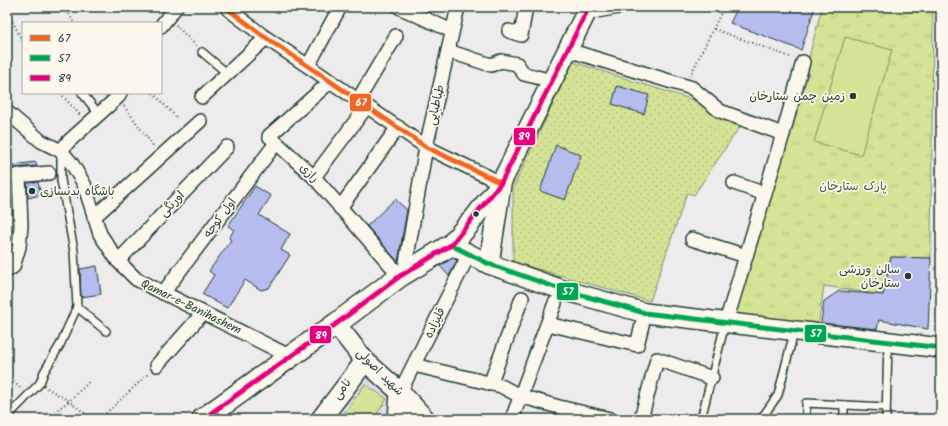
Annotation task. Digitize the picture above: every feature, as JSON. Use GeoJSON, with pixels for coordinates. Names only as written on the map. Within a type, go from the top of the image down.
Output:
{"type":"FeatureCollection","features":[{"type":"Feature","properties":{"kind":"main road"},"geometry":{"type":"LineString","coordinates":[[203,419],[291,357],[402,275],[460,250],[470,223]]}},
{"type":"Feature","properties":{"kind":"street"},"geometry":{"type":"LineString","coordinates":[[308,66],[340,7]]}},
{"type":"Feature","properties":{"kind":"street"},"geometry":{"type":"LineString","coordinates":[[399,7],[452,31]]}},
{"type":"Feature","properties":{"kind":"street","name":"طباطبایی"},"geometry":{"type":"LineString","coordinates":[[402,275],[426,147],[458,7]]}},
{"type":"Feature","properties":{"kind":"street"},"geometry":{"type":"LineString","coordinates":[[509,32],[521,35],[526,7]]}},
{"type":"Feature","properties":{"kind":"street"},"geometry":{"type":"LineString","coordinates":[[470,223],[501,183],[588,10],[619,7]]}},
{"type":"Feature","properties":{"kind":"street"},"geometry":{"type":"LineString","coordinates":[[228,9],[266,38],[426,147],[501,183]]}},
{"type":"Feature","properties":{"kind":"street"},"geometry":{"type":"LineString","coordinates":[[314,177],[362,103],[396,36]]}},
{"type":"Feature","properties":{"kind":"street"},"geometry":{"type":"LineString","coordinates":[[202,98],[266,38]]}},
{"type":"Feature","properties":{"kind":"street"},"geometry":{"type":"LineString","coordinates":[[568,50],[692,88],[720,112],[783,134]]}},
{"type":"Feature","properties":{"kind":"street"},"geometry":{"type":"LineString","coordinates":[[448,51],[491,65],[501,61],[517,64],[524,74],[552,81]]}},
{"type":"Feature","properties":{"kind":"street"},"geometry":{"type":"LineString","coordinates":[[726,322],[783,134],[803,62]]}},
{"type":"Feature","properties":{"kind":"street"},"geometry":{"type":"LineString","coordinates":[[276,143],[269,136],[331,82]]}},
{"type":"Feature","properties":{"kind":"street"},"geometry":{"type":"LineString","coordinates":[[61,151],[68,142],[119,95]]}},
{"type":"Feature","properties":{"kind":"street","name":"Qamar-e-Banihashem"},"geometry":{"type":"LineString","coordinates":[[7,112],[41,141],[61,151],[72,164],[84,184],[100,234],[118,260],[136,279],[291,357]]}},
{"type":"Feature","properties":{"kind":"street"},"geometry":{"type":"LineString","coordinates":[[94,217],[200,121]]}},
{"type":"Feature","properties":{"kind":"street"},"geometry":{"type":"LineString","coordinates":[[340,208],[398,127]]}},
{"type":"Feature","properties":{"kind":"street","name":"رازی"},"geometry":{"type":"LineString","coordinates":[[276,143],[314,177],[340,208],[402,275]]}},
{"type":"Feature","properties":{"kind":"street","name":"اول کوچه"},"geometry":{"type":"LineString","coordinates":[[163,293],[276,143]]}},
{"type":"Feature","properties":{"kind":"street","name":"اورنگی"},"geometry":{"type":"LineString","coordinates":[[118,260],[227,147]]}},
{"type":"Feature","properties":{"kind":"street"},"geometry":{"type":"LineString","coordinates":[[7,270],[12,267],[19,247],[21,226],[13,176],[49,173]]}},
{"type":"Feature","properties":{"kind":"street"},"geometry":{"type":"LineString","coordinates":[[489,264],[501,183]]}},
{"type":"Feature","properties":{"kind":"street"},"geometry":{"type":"LineString","coordinates":[[734,183],[765,194]]}},
{"type":"Feature","properties":{"kind":"street"},"geometry":{"type":"LineString","coordinates":[[692,239],[746,256]]}},
{"type":"Feature","properties":{"kind":"street"},"geometry":{"type":"LineString","coordinates":[[460,250],[489,264],[560,289],[646,313],[941,348]]}},
{"type":"Feature","properties":{"kind":"street","name":"قلیزاده"},"geometry":{"type":"LineString","coordinates":[[400,392],[414,365],[460,250]]}},
{"type":"Feature","properties":{"kind":"street"},"geometry":{"type":"LineString","coordinates":[[490,384],[522,298]]}},
{"type":"Feature","properties":{"kind":"street"},"geometry":{"type":"LineString","coordinates":[[512,419],[555,303]]}},
{"type":"Feature","properties":{"kind":"street"},"geometry":{"type":"LineString","coordinates":[[157,366],[203,313]]}},
{"type":"Feature","properties":{"kind":"street"},"geometry":{"type":"LineString","coordinates":[[548,324],[637,345],[646,313]]}},
{"type":"Feature","properties":{"kind":"street","name":"شهید اصولی"},"geometry":{"type":"LineString","coordinates":[[336,324],[365,361],[400,392],[426,419]]}},
{"type":"Feature","properties":{"kind":"street"},"geometry":{"type":"LineString","coordinates":[[642,415],[657,359],[712,378]]}},
{"type":"Feature","properties":{"kind":"street","name":"نامی"},"geometry":{"type":"LineString","coordinates":[[321,419],[365,361]]}},
{"type":"Feature","properties":{"kind":"street"},"geometry":{"type":"LineString","coordinates":[[414,365],[501,386],[520,396],[610,419]]}},
{"type":"Feature","properties":{"kind":"street"},"geometry":{"type":"LineString","coordinates":[[398,419],[400,392]]}},
{"type":"Feature","properties":{"kind":"lane"},"geometry":{"type":"LineString","coordinates":[[202,52],[228,74]]}},
{"type":"Feature","properties":{"kind":"lane"},"geometry":{"type":"LineString","coordinates":[[83,94],[99,114]]}},
{"type":"Feature","properties":{"kind":"lane"},"geometry":{"type":"LineString","coordinates":[[7,417],[40,383],[44,372],[60,345],[77,307],[74,251],[61,180],[61,151]]}},
{"type":"Feature","properties":{"kind":"lane"},"geometry":{"type":"LineString","coordinates":[[77,307],[106,331]]}},
{"type":"Feature","properties":{"kind":"lane"},"geometry":{"type":"LineString","coordinates":[[701,419],[726,322]]}},
{"type":"Feature","properties":{"kind":"lane"},"geometry":{"type":"LineString","coordinates":[[761,419],[778,395],[794,330]]}},
{"type":"Feature","properties":{"kind":"lane"},"geometry":{"type":"LineString","coordinates":[[886,419],[888,342]]}},
{"type":"Feature","properties":{"kind":"lane"},"geometry":{"type":"LineString","coordinates":[[806,419],[806,403],[886,407]]}},
{"type":"Feature","properties":{"kind":"lane"},"geometry":{"type":"LineString","coordinates":[[844,405],[844,419]]}},
{"type":"Feature","properties":{"kind":"path"},"geometry":{"type":"LineString","coordinates":[[65,7],[73,22]]}},
{"type":"Feature","properties":{"kind":"path"},"geometry":{"type":"LineString","coordinates":[[685,86],[724,7]]}},
{"type":"Feature","properties":{"kind":"path"},"geometry":{"type":"LineString","coordinates":[[7,11],[22,40]]}},
{"type":"Feature","properties":{"kind":"path"},"geometry":{"type":"LineString","coordinates":[[168,17],[202,52]]}},
{"type":"Feature","properties":{"kind":"path"},"geometry":{"type":"LineString","coordinates":[[714,29],[803,62]]}},
{"type":"Feature","properties":{"kind":"path"},"geometry":{"type":"LineString","coordinates":[[61,94],[88,124]]}},
{"type":"Feature","properties":{"kind":"path"},"geometry":{"type":"LineString","coordinates":[[154,94],[178,119]]}},
{"type":"Feature","properties":{"kind":"path"},"geometry":{"type":"LineString","coordinates":[[119,95],[161,157]]}},
{"type":"Feature","properties":{"kind":"path"},"geometry":{"type":"LineString","coordinates":[[100,419],[157,366]]}},
{"type":"Feature","properties":{"kind":"path"},"geometry":{"type":"LineString","coordinates":[[7,377],[29,394]]}},
{"type":"Feature","properties":{"kind":"path"},"geometry":{"type":"LineString","coordinates":[[45,419],[69,401],[90,381]]}},
{"type":"Feature","properties":{"kind":"path"},"geometry":{"type":"LineString","coordinates":[[40,383],[69,401],[92,419]]}},
{"type":"Feature","properties":{"kind":"shaded area"},"geometry":{"type":"Polygon","coordinates":[[[366,369],[395,402],[393,419],[331,419],[366,369]]]}},
{"type":"Feature","properties":{"kind":"green space","name":"پارک ستارخان"},"geometry":{"type":"Polygon","coordinates":[[[822,7],[936,7],[933,13],[931,258],[891,257],[883,295],[824,286],[818,328],[733,317],[809,57],[822,7]]]}},
{"type":"Feature","properties":{"kind":"green space","name":"زمین چمن ستارخان"},"geometry":{"type":"Polygon","coordinates":[[[845,37],[892,50],[861,155],[814,142],[845,37]]]}},
{"type":"Feature","properties":{"kind":"green space"},"geometry":{"type":"Polygon","coordinates":[[[573,62],[700,102],[743,122],[694,195],[687,193],[650,301],[513,262],[513,188],[573,62]]]}},
{"type":"Feature","properties":{"kind":"green space"},"geometry":{"type":"Polygon","coordinates":[[[365,384],[387,399],[373,419],[340,419],[365,384]]]}},
{"type":"Feature","properties":{"kind":"building"},"geometry":{"type":"Polygon","coordinates":[[[738,7],[815,7],[801,50],[730,23],[738,7]]]}},
{"type":"Feature","properties":{"kind":"building"},"geometry":{"type":"Polygon","coordinates":[[[617,86],[649,95],[644,114],[612,104],[617,86]]]}},
{"type":"Feature","properties":{"kind":"building"},"geometry":{"type":"Polygon","coordinates":[[[556,145],[581,155],[565,200],[540,191],[556,145]]]}},
{"type":"Feature","properties":{"kind":"building"},"geometry":{"type":"Polygon","coordinates":[[[36,162],[37,166],[13,168],[13,165],[36,162]]]}},
{"type":"Feature","properties":{"kind":"building","name":"باشگاه بدنسازی"},"geometry":{"type":"Polygon","coordinates":[[[38,182],[41,195],[28,198],[27,183],[38,182]]]}},
{"type":"Feature","properties":{"kind":"building"},"geometry":{"type":"Polygon","coordinates":[[[255,186],[271,196],[259,215],[290,234],[281,250],[290,255],[269,288],[261,290],[245,280],[227,308],[202,294],[214,275],[209,271],[231,240],[229,238],[234,230],[228,226],[255,186]]]}},
{"type":"Feature","properties":{"kind":"building"},"geometry":{"type":"Polygon","coordinates":[[[395,199],[407,210],[398,262],[367,226],[395,199]]]}},
{"type":"Feature","properties":{"kind":"building","name":"سالن ورزشی ستارخان"},"geometry":{"type":"Polygon","coordinates":[[[891,257],[931,258],[928,329],[879,320],[877,329],[821,323],[824,301],[839,291],[883,295],[891,257]]]}},
{"type":"Feature","properties":{"kind":"building"},"geometry":{"type":"Polygon","coordinates":[[[453,258],[457,260],[449,276],[440,266],[453,258]]]}},
{"type":"Feature","properties":{"kind":"building"},"geometry":{"type":"Polygon","coordinates":[[[97,266],[101,294],[81,297],[80,269],[97,266]]]}},
{"type":"Feature","properties":{"kind":"transit line","name":"89"},"geometry":{"type":"LineString","coordinates":[[203,419],[336,324],[400,276],[451,245],[501,183],[589,7]]}},
{"type":"Feature","properties":{"kind":"transit line","name":"67"},"geometry":{"type":"LineString","coordinates":[[228,9],[266,38],[426,147],[501,183]]}},
{"type":"Feature","properties":{"kind":"transit line","name":"57"},"geometry":{"type":"LineString","coordinates":[[451,245],[489,264],[560,289],[645,313],[941,348]]}},
{"type":"Feature","properties":{"kind":"place","name":"زمین چمن ستارخان"},"geometry":{"type":"Point","coordinates":[853,96]}},
{"type":"Feature","properties":{"kind":"place","name":"باشگاه بدنسازی"},"geometry":{"type":"Point","coordinates":[32,191]}},
{"type":"Feature","properties":{"kind":"place","name":"سالن ورزشی ستارخان"},"geometry":{"type":"Point","coordinates":[908,276]}}]}
